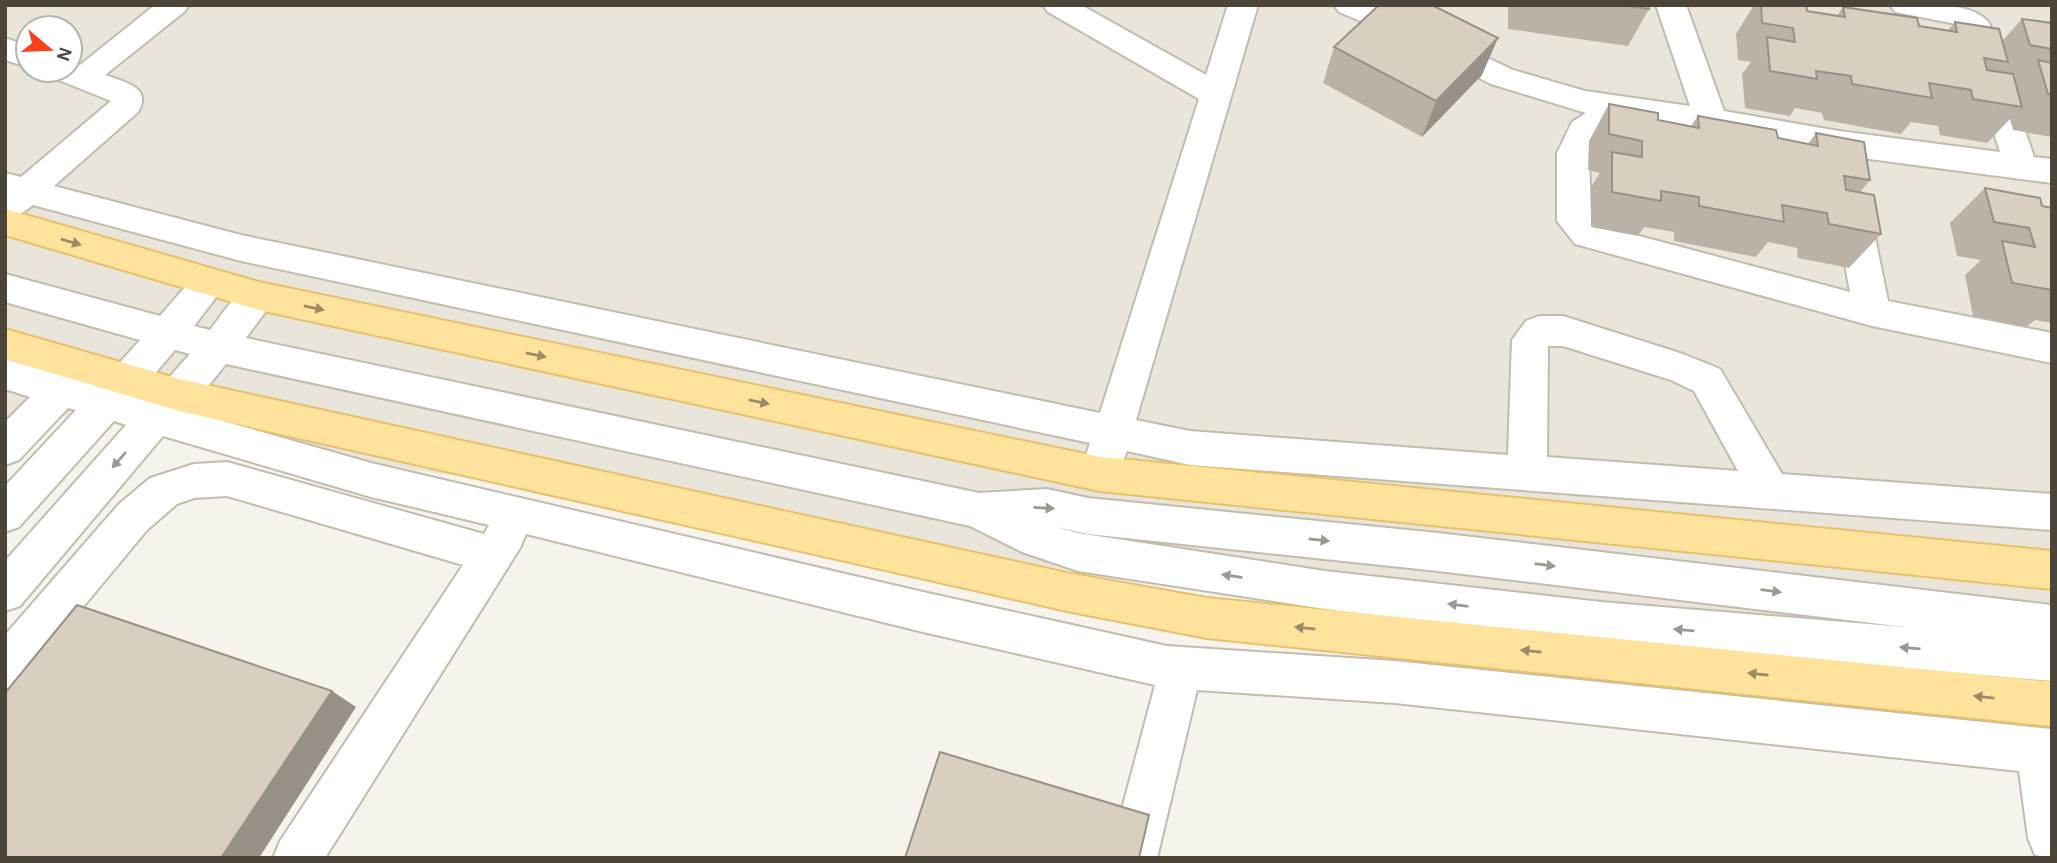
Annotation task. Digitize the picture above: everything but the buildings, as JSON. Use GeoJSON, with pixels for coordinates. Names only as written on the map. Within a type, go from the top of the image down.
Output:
{"type":"FeatureCollection","features":[{"type":"Feature","properties":{"kind":"main road"},"geometry":{"type":"LineString","coordinates":[[5,222],[258,296],[1100,474],[2052,570]]}},
{"type":"Feature","properties":{"kind":"main road"},"geometry":{"type":"LineString","coordinates":[[5,344],[71,379]]}},
{"type":"Feature","properties":{"kind":"main road"},"geometry":{"type":"LineString","coordinates":[[167,406],[547,477],[1067,592],[1207,618],[2052,704]]}},
{"type":"Feature","properties":{"kind":"street"},"geometry":{"type":"LineString","coordinates":[[84,65],[174,5]]}},
{"type":"Feature","properties":{"kind":"street"},"geometry":{"type":"LineString","coordinates":[[1058,5],[1215,94]]}},
{"type":"Feature","properties":{"kind":"street"},"geometry":{"type":"LineString","coordinates":[[1046,640],[1067,592],[1100,474],[1243,5]]}},
{"type":"Feature","properties":{"kind":"street"},"geometry":{"type":"LineString","coordinates":[[1349,5],[1402,27],[1502,77],[1584,102],[1712,120],[1839,143],[2036,169]]}},
{"type":"Feature","properties":{"kind":"street"},"geometry":{"type":"LineString","coordinates":[[1671,5],[1712,120]]}},
{"type":"Feature","properties":{"kind":"street"},"geometry":{"type":"LineString","coordinates":[[1905,5],[1965,16],[1974,23],[2036,169]]}},
{"type":"Feature","properties":{"kind":"street"},"geometry":{"type":"LineString","coordinates":[[13,195],[127,104],[127,95],[84,72]]}},
{"type":"Feature","properties":{"kind":"street"},"geometry":{"type":"LineString","coordinates":[[1618,108],[1583,130],[1573,153],[1574,221],[1587,235],[1872,312],[2052,348]]}},
{"type":"Feature","properties":{"kind":"street"},"geometry":{"type":"LineString","coordinates":[[1839,143],[1872,312]]}},
{"type":"Feature","properties":{"kind":"street"},"geometry":{"type":"LineString","coordinates":[[13,195],[241,248],[1112,434],[1190,448],[2052,512]]}},
{"type":"Feature","properties":{"kind":"street"},"geometry":{"type":"LineString","coordinates":[[5,514],[116,392],[209,283]]}},
{"type":"Feature","properties":{"kind":"street"},"geometry":{"type":"LineString","coordinates":[[5,288],[218,346],[646,441],[976,510],[1036,539],[1083,534],[1438,552],[2052,625]]}},
{"type":"Feature","properties":{"kind":"street"},"geometry":{"type":"LineString","coordinates":[[5,592],[167,406],[258,296]]}},
{"type":"Feature","properties":{"kind":"street"},"geometry":{"type":"LineString","coordinates":[[1527,473],[1530,340],[1539,331],[1563,331],[1683,369],[1707,380],[1770,491]]}},
{"type":"Feature","properties":{"kind":"street"},"geometry":{"type":"LineString","coordinates":[[5,374],[71,379],[167,406],[371,480],[1046,640],[1181,667],[1395,682],[2045,751],[2052,838]]}},
{"type":"Feature","properties":{"kind":"street"},"geometry":{"type":"LineString","coordinates":[[9,439],[71,379]]}},
{"type":"Feature","properties":{"kind":"street"},"geometry":{"type":"LineString","coordinates":[[297,858],[519,515],[547,477]]}},
{"type":"Feature","properties":{"kind":"street"},"geometry":{"type":"LineString","coordinates":[[5,668],[133,517],[164,491],[194,481],[227,479],[493,555]]}},
{"type":"Feature","properties":{"kind":"street"},"geometry":{"type":"LineString","coordinates":[[1083,534],[1325,590],[1601,622],[2052,660]]}},
{"type":"Feature","properties":{"kind":"street"},"geometry":{"type":"LineString","coordinates":[[1133,858],[1181,667]]}},
{"type":"Feature","properties":{"kind":"shaded area"},"geometry":{"type":"Polygon","coordinates":[[[5,5],[2052,5],[2052,721],[31,411],[5,439],[5,5]]]}}]}
